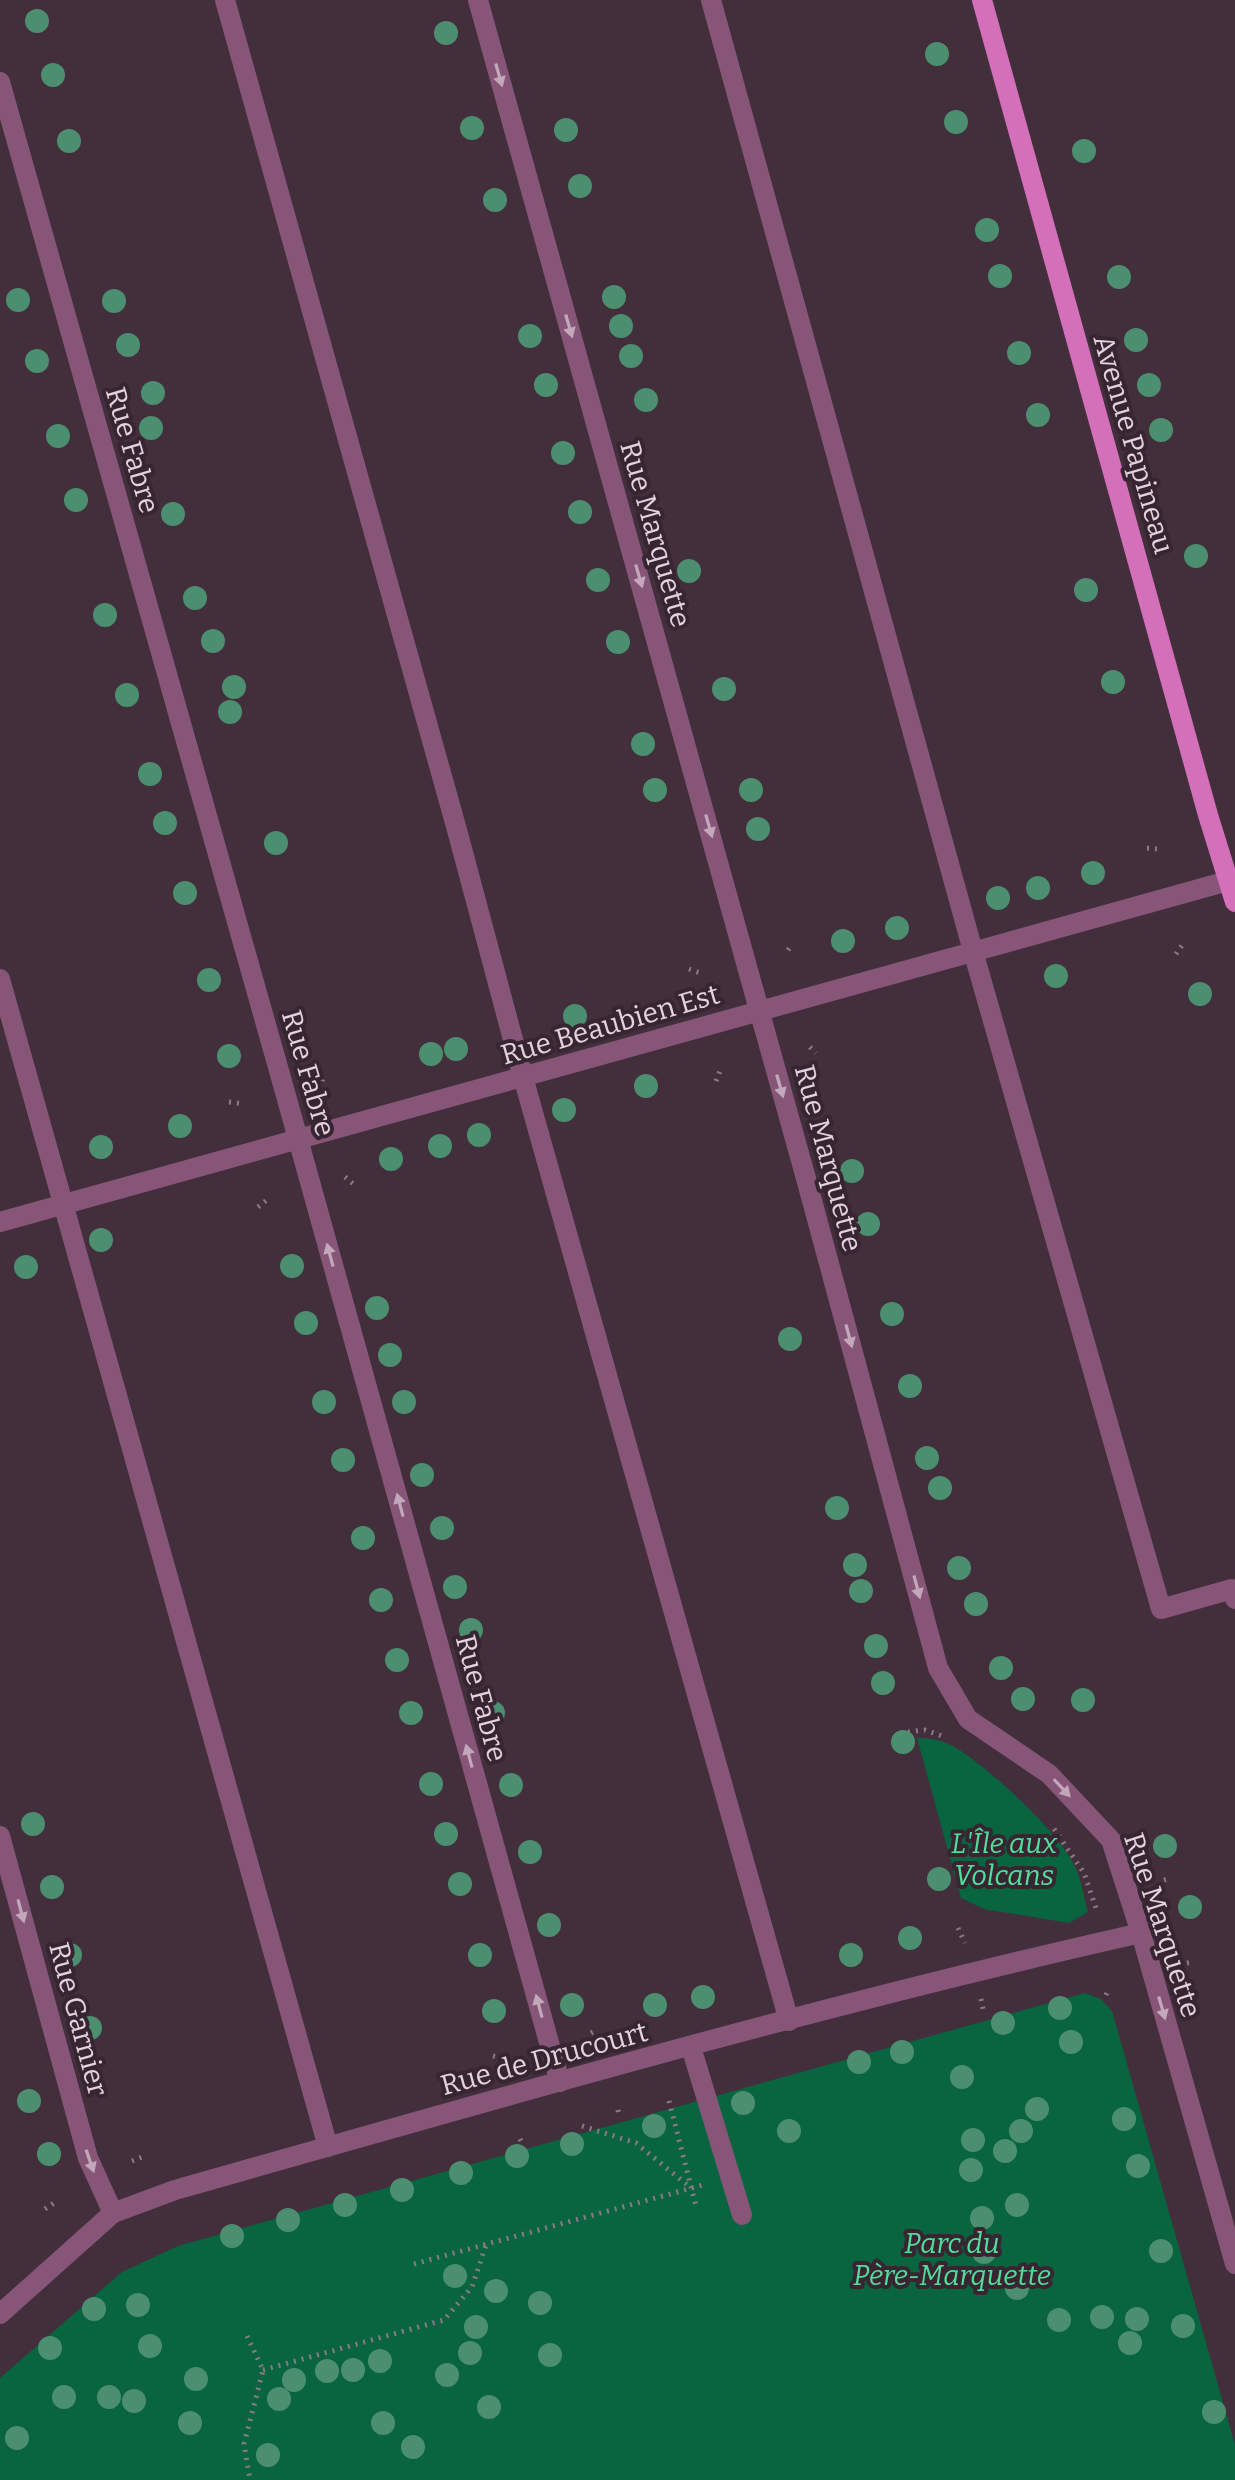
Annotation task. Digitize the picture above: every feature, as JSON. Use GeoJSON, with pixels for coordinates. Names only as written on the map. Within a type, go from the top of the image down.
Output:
{"type":"FeatureCollection","features":[{"type":"Feature","properties":{"kind":"main road","name":"Avenue Papineau"},"geometry":{"type":"LineString","coordinates":[[982,0],[1232,879],[1235,902]]}},
{"type":"Feature","properties":{"kind":"street"},"geometry":{"type":"LineString","coordinates":[[225,0],[523,1077],[789,2021]]}},
{"type":"Feature","properties":{"kind":"street","name":"Rue Marquette"},"geometry":{"type":"LineString","coordinates":[[478,0],[760,1010],[938,1668],[968,1719],[1049,1774],[1111,1840],[1141,1933],[1235,2264]]}},
{"type":"Feature","properties":{"kind":"street"},"geometry":{"type":"LineString","coordinates":[[711,0],[973,951],[1161,1609],[1232,1589],[1235,1599]]}},
{"type":"Feature","properties":{"kind":"street","name":"Rue Fabre"},"geometry":{"type":"LineString","coordinates":[[0,82],[299,1140],[560,2082]]}},
{"type":"Feature","properties":{"kind":"street","name":"Rue Beaubien Est"},"geometry":{"type":"LineString","coordinates":[[0,1222],[1232,879]]}},
{"type":"Feature","properties":{"kind":"street"},"geometry":{"type":"LineString","coordinates":[[0,979],[328,2147]]}},
{"type":"Feature","properties":{"kind":"street","name":"Rue Garnier"},"geometry":{"type":"LineString","coordinates":[[0,1836],[88,2158],[113,2213]]}},
{"type":"Feature","properties":{"kind":"street","name":"Rue de Drucourt"},"geometry":{"type":"LineString","coordinates":[[0,2314],[113,2213],[175,2190],[974,1971],[1141,1933]]}},
{"type":"Feature","properties":{"kind":"street"},"geometry":{"type":"LineString","coordinates":[[691,2047],[742,2215]]}},
{"type":"Feature","properties":{"kind":"path"},"geometry":{"type":"LineString","coordinates":[[1147,848],[1158,849]]}},
{"type":"Feature","properties":{"kind":"path"},"geometry":{"type":"LineString","coordinates":[[1176,954],[1183,944]]}},
{"type":"Feature","properties":{"kind":"path"},"geometry":{"type":"LineString","coordinates":[[689,969],[703,974]]}},
{"type":"Feature","properties":{"kind":"path"},"geometry":{"type":"LineString","coordinates":[[810,1047],[816,1053]]}},
{"type":"Feature","properties":{"kind":"path"},"geometry":{"type":"LineString","coordinates":[[716,1081],[720,1071]]}},
{"type":"Feature","properties":{"kind":"path"},"geometry":{"type":"LineString","coordinates":[[229,1102],[245,1104]]}},
{"type":"Feature","properties":{"kind":"path"},"geometry":{"type":"LineString","coordinates":[[345,1177],[356,1186]]}},
{"type":"Feature","properties":{"kind":"path"},"geometry":{"type":"LineString","coordinates":[[258,1207],[267,1200]]}},
{"type":"Feature","properties":{"kind":"path"},"geometry":{"type":"LineString","coordinates":[[908,1732],[925,1730],[945,1737]]}},
{"type":"Feature","properties":{"kind":"path"},"geometry":{"type":"LineString","coordinates":[[1046,1819],[1084,1873],[1097,1911]]}},
{"type":"Feature","properties":{"kind":"path"},"geometry":{"type":"LineString","coordinates":[[669,2101],[696,2206]]}},
{"type":"Feature","properties":{"kind":"path"},"geometry":{"type":"LineString","coordinates":[[582,2126],[636,2143],[692,2188]]}},
{"type":"Feature","properties":{"kind":"path"},"geometry":{"type":"LineString","coordinates":[[132,2161],[142,2157]]}},
{"type":"Feature","properties":{"kind":"path"},"geometry":{"type":"LineString","coordinates":[[414,2264],[731,2177]]}},
{"type":"Feature","properties":{"kind":"path"},"geometry":{"type":"LineString","coordinates":[[45,2209],[54,2203]]}},
{"type":"Feature","properties":{"kind":"path"},"geometry":{"type":"LineString","coordinates":[[263,2370],[444,2320],[472,2287],[486,2244]]}},
{"type":"Feature","properties":{"kind":"path"},"geometry":{"type":"LineString","coordinates":[[247,2336],[263,2370],[244,2444],[250,2480]]}},
{"type":"Feature","properties":{"kind":"green space","name":"L'Île aux Volcans"},"geometry":{"type":"Polygon","coordinates":[[[917,1738],[944,1742],[967,1755],[1040,1820],[1068,1854],[1076,1869],[1088,1912],[1069,1923],[984,1909],[961,1898],[917,1738]]]}},
{"type":"Feature","properties":{"kind":"green space","name":"Parc du Père-Marquette"},"geometry":{"type":"Polygon","coordinates":[[[1085,1993],[1101,1999],[1112,2011],[1235,2445],[1235,2480],[0,2480],[0,2378],[122,2272],[178,2246],[1085,1993]]]}}]}
